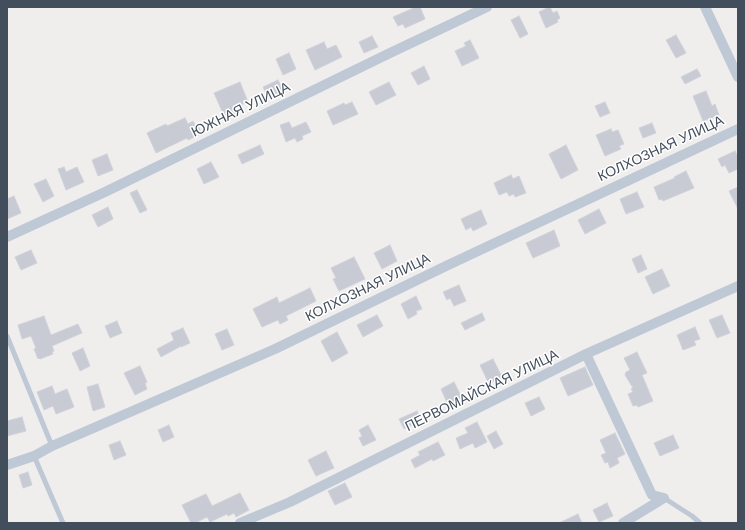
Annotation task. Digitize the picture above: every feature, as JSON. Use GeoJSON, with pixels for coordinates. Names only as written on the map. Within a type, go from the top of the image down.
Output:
{"type":"FeatureCollection","features":[{"type":"Feature","properties":{"kind":"street","name":"ЮЖНАЯ УЛИЦА"},"geometry":{"type":"LineString","coordinates":[[7,237],[105,192],[390,52],[487,7]]}},
{"type":"Feature","properties":{"kind":"street"},"geometry":{"type":"LineString","coordinates":[[705,7],[738,77]]}},
{"type":"Feature","properties":{"kind":"street","name":"КОЛХОЗНАЯ УЛИЦА"},"geometry":{"type":"LineString","coordinates":[[7,465],[34,456],[52,446],[275,349],[446,266],[738,129]]}},
{"type":"Feature","properties":{"kind":"street","name":"ПЕРВОМАЙСКАЯ УЛИЦА"},"geometry":{"type":"LineString","coordinates":[[240,523],[290,502],[586,354],[738,286]]}},
{"type":"Feature","properties":{"kind":"street"},"geometry":{"type":"LineString","coordinates":[[586,354],[652,495],[664,498]]}},
{"type":"Feature","properties":{"kind":"street"},"geometry":{"type":"LineString","coordinates":[[623,523],[664,498]]}},
{"type":"Feature","properties":{"kind":"lane"},"geometry":{"type":"LineString","coordinates":[[7,336],[52,446]]}},
{"type":"Feature","properties":{"kind":"lane"},"geometry":{"type":"LineString","coordinates":[[34,456],[62,523]]}},
{"type":"Feature","properties":{"kind":"lane"},"geometry":{"type":"LineString","coordinates":[[664,498],[700,523]]}},
{"type":"Feature","properties":{"kind":"building"},"geometry":{"type":"Polygon","coordinates":[[[416,7],[420,7],[425,19],[405,28],[403,24],[398,26],[393,17],[416,7]]]}},
{"type":"Feature","properties":{"kind":"building"},"geometry":{"type":"Polygon","coordinates":[[[549,7],[553,13],[557,11],[560,18],[557,20],[558,22],[546,28],[539,12],[549,7]]]}},
{"type":"Feature","properties":{"kind":"building"},"geometry":{"type":"Polygon","coordinates":[[[519,16],[528,34],[520,38],[511,20],[519,16]]]}},
{"type":"Feature","properties":{"kind":"building"},"geometry":{"type":"Polygon","coordinates":[[[676,35],[686,53],[676,58],[666,40],[676,35]]]}},
{"type":"Feature","properties":{"kind":"building"},"geometry":{"type":"Polygon","coordinates":[[[372,36],[378,47],[364,53],[359,42],[372,36]]]}},
{"type":"Feature","properties":{"kind":"building"},"geometry":{"type":"Polygon","coordinates":[[[470,40],[479,58],[462,66],[455,51],[466,46],[464,43],[470,40]]]}},
{"type":"Feature","properties":{"kind":"building"},"geometry":{"type":"Polygon","coordinates":[[[324,42],[327,49],[336,45],[342,57],[315,70],[306,50],[324,42]]]}},
{"type":"Feature","properties":{"kind":"building"},"geometry":{"type":"Polygon","coordinates":[[[289,53],[296,69],[283,75],[276,59],[289,53]]]}},
{"type":"Feature","properties":{"kind":"building"},"geometry":{"type":"Polygon","coordinates":[[[424,66],[430,79],[418,85],[411,73],[424,66]]]}},
{"type":"Feature","properties":{"kind":"building"},"geometry":{"type":"Polygon","coordinates":[[[697,69],[701,76],[685,84],[681,77],[697,69]]]}},
{"type":"Feature","properties":{"kind":"building"},"geometry":{"type":"Polygon","coordinates":[[[278,80],[284,92],[269,99],[263,87],[278,80]]]}},
{"type":"Feature","properties":{"kind":"building"},"geometry":{"type":"Polygon","coordinates":[[[240,82],[248,102],[234,108],[236,113],[225,118],[214,93],[240,82]]]}},
{"type":"Feature","properties":{"kind":"building"},"geometry":{"type":"Polygon","coordinates":[[[389,82],[396,95],[376,105],[369,92],[389,82]]]}},
{"type":"Feature","properties":{"kind":"building"},"geometry":{"type":"Polygon","coordinates":[[[706,91],[712,106],[715,104],[719,115],[703,121],[693,96],[706,91]]]}},
{"type":"Feature","properties":{"kind":"building"},"geometry":{"type":"Polygon","coordinates":[[[352,102],[358,114],[333,125],[327,111],[344,103],[345,105],[352,102]]]}},
{"type":"Feature","properties":{"kind":"building"},"geometry":{"type":"Polygon","coordinates":[[[605,102],[610,113],[600,117],[595,106],[605,102]]]}},
{"type":"Feature","properties":{"kind":"building"},"geometry":{"type":"Polygon","coordinates":[[[185,118],[188,124],[193,121],[195,125],[197,124],[200,130],[197,131],[199,135],[188,140],[187,138],[156,153],[147,133],[166,124],[167,126],[185,118]]]}},
{"type":"Feature","properties":{"kind":"building"},"geometry":{"type":"Polygon","coordinates":[[[289,122],[292,128],[306,122],[311,132],[302,136],[303,139],[297,142],[295,138],[286,142],[280,125],[289,122]]]}},
{"type":"Feature","properties":{"kind":"building"},"geometry":{"type":"Polygon","coordinates":[[[652,123],[656,133],[643,138],[639,128],[652,123]]]}},
{"type":"Feature","properties":{"kind":"building"},"geometry":{"type":"Polygon","coordinates":[[[611,129],[612,132],[618,130],[624,144],[619,146],[621,149],[605,156],[596,135],[611,129]]]}},
{"type":"Feature","properties":{"kind":"building"},"geometry":{"type":"Polygon","coordinates":[[[260,145],[264,154],[242,164],[238,155],[260,145]]]}},
{"type":"Feature","properties":{"kind":"building"},"geometry":{"type":"Polygon","coordinates":[[[566,145],[578,170],[561,179],[549,154],[566,145]]]}},
{"type":"Feature","properties":{"kind":"building"},"geometry":{"type":"Polygon","coordinates":[[[735,151],[738,157],[738,169],[729,173],[725,165],[722,167],[718,159],[735,151]]]}},
{"type":"Feature","properties":{"kind":"building"},"geometry":{"type":"Polygon","coordinates":[[[107,154],[113,170],[98,176],[92,160],[107,154]]]}},
{"type":"Feature","properties":{"kind":"building"},"geometry":{"type":"Polygon","coordinates":[[[211,162],[219,177],[204,184],[197,169],[211,162]]]}},
{"type":"Feature","properties":{"kind":"building"},"geometry":{"type":"Polygon","coordinates":[[[64,167],[66,172],[77,167],[84,182],[66,190],[58,169],[64,167]]]}},
{"type":"Feature","properties":{"kind":"building"},"geometry":{"type":"Polygon","coordinates":[[[686,171],[694,188],[663,201],[662,199],[659,200],[654,187],[675,178],[674,177],[686,171]]]}},
{"type":"Feature","properties":{"kind":"building"},"geometry":{"type":"Polygon","coordinates":[[[511,175],[513,179],[519,176],[526,193],[515,197],[514,194],[509,196],[507,192],[499,195],[494,183],[511,175]]]}},
{"type":"Feature","properties":{"kind":"building"},"geometry":{"type":"Polygon","coordinates":[[[46,179],[54,196],[43,202],[34,184],[46,179]]]}},
{"type":"Feature","properties":{"kind":"building"},"geometry":{"type":"Polygon","coordinates":[[[738,187],[738,209],[729,191],[738,187]]]}},
{"type":"Feature","properties":{"kind":"building"},"geometry":{"type":"Polygon","coordinates":[[[137,190],[147,210],[140,213],[130,193],[137,190]]]}},
{"type":"Feature","properties":{"kind":"building"},"geometry":{"type":"Polygon","coordinates":[[[637,192],[644,207],[626,214],[620,199],[637,192]]]}},
{"type":"Feature","properties":{"kind":"building"},"geometry":{"type":"Polygon","coordinates":[[[14,196],[21,213],[7,219],[7,199],[14,196]]]}},
{"type":"Feature","properties":{"kind":"building"},"geometry":{"type":"Polygon","coordinates":[[[108,207],[113,219],[98,227],[92,215],[108,207]]]}},
{"type":"Feature","properties":{"kind":"building"},"geometry":{"type":"Polygon","coordinates":[[[599,209],[606,223],[585,234],[578,220],[599,209]]]}},
{"type":"Feature","properties":{"kind":"building"},"geometry":{"type":"Polygon","coordinates":[[[481,210],[487,224],[473,231],[471,227],[466,230],[461,219],[481,210]]]}},
{"type":"Feature","properties":{"kind":"building"},"geometry":{"type":"Polygon","coordinates":[[[554,230],[560,246],[533,258],[526,243],[554,230]]]}},
{"type":"Feature","properties":{"kind":"building"},"geometry":{"type":"Polygon","coordinates":[[[390,245],[397,261],[382,269],[374,253],[390,245]]]}},
{"type":"Feature","properties":{"kind":"building"},"geometry":{"type":"Polygon","coordinates":[[[31,250],[37,263],[21,270],[15,257],[31,250]]]}},
{"type":"Feature","properties":{"kind":"building"},"geometry":{"type":"Polygon","coordinates":[[[641,255],[647,269],[638,273],[632,259],[641,255]]]}},
{"type":"Feature","properties":{"kind":"building"},"geometry":{"type":"Polygon","coordinates":[[[354,257],[365,279],[339,291],[333,279],[336,278],[331,268],[354,257]]]}},
{"type":"Feature","properties":{"kind":"building"},"geometry":{"type":"Polygon","coordinates":[[[662,269],[670,286],[653,294],[645,277],[662,269]]]}},
{"type":"Feature","properties":{"kind":"building"},"geometry":{"type":"Polygon","coordinates":[[[459,285],[466,301],[454,306],[450,298],[447,300],[443,292],[459,285]]]}},
{"type":"Feature","properties":{"kind":"building"},"geometry":{"type":"Polygon","coordinates":[[[310,288],[316,301],[286,316],[288,320],[280,324],[278,320],[262,327],[253,309],[277,297],[279,303],[310,288]]]}},
{"type":"Feature","properties":{"kind":"building"},"geometry":{"type":"Polygon","coordinates":[[[416,296],[422,309],[416,311],[417,314],[408,319],[401,304],[416,296]]]}},
{"type":"Feature","properties":{"kind":"building"},"geometry":{"type":"Polygon","coordinates":[[[482,313],[485,320],[465,330],[461,323],[482,313]]]}},
{"type":"Feature","properties":{"kind":"building"},"geometry":{"type":"Polygon","coordinates":[[[377,315],[383,326],[363,337],[357,325],[377,315]]]}},
{"type":"Feature","properties":{"kind":"building"},"geometry":{"type":"Polygon","coordinates":[[[722,315],[730,333],[717,338],[709,320],[722,315]]]}},
{"type":"Feature","properties":{"kind":"building"},"geometry":{"type":"Polygon","coordinates":[[[44,316],[51,335],[78,324],[82,333],[52,346],[54,351],[52,352],[53,354],[38,359],[34,349],[36,348],[31,336],[22,339],[18,325],[44,316]]]}},
{"type":"Feature","properties":{"kind":"building"},"geometry":{"type":"Polygon","coordinates":[[[117,321],[122,333],[110,338],[105,326],[117,321]]]}},
{"type":"Feature","properties":{"kind":"building"},"geometry":{"type":"Polygon","coordinates":[[[695,327],[700,339],[694,341],[696,345],[683,350],[677,335],[695,327]]]}},
{"type":"Feature","properties":{"kind":"building"},"geometry":{"type":"Polygon","coordinates":[[[183,328],[190,343],[181,346],[161,357],[157,349],[174,340],[171,333],[183,328]]]}},
{"type":"Feature","properties":{"kind":"building"},"geometry":{"type":"Polygon","coordinates":[[[227,329],[234,345],[222,350],[215,334],[227,329]]]}},
{"type":"Feature","properties":{"kind":"building"},"geometry":{"type":"Polygon","coordinates":[[[337,332],[348,353],[332,362],[321,341],[337,332]]]}},
{"type":"Feature","properties":{"kind":"building"},"geometry":{"type":"Polygon","coordinates":[[[83,348],[90,366],[80,371],[72,353],[83,348]]]}},
{"type":"Feature","properties":{"kind":"building"},"geometry":{"type":"Polygon","coordinates":[[[637,352],[647,373],[642,375],[653,401],[638,407],[637,405],[633,406],[628,394],[633,392],[631,389],[633,388],[625,375],[626,372],[630,370],[624,358],[637,352]]]}},
{"type":"Feature","properties":{"kind":"building"},"geometry":{"type":"Polygon","coordinates":[[[493,359],[502,377],[489,384],[480,365],[493,359]]]}},
{"type":"Feature","properties":{"kind":"building"},"geometry":{"type":"Polygon","coordinates":[[[140,366],[147,382],[145,383],[147,389],[135,395],[124,373],[140,366]]]}},
{"type":"Feature","properties":{"kind":"building"},"geometry":{"type":"Polygon","coordinates":[[[585,367],[593,385],[568,396],[560,378],[585,367]]]}},
{"type":"Feature","properties":{"kind":"building"},"geometry":{"type":"Polygon","coordinates":[[[454,382],[462,398],[448,405],[441,389],[454,382]]]}},
{"type":"Feature","properties":{"kind":"building"},"geometry":{"type":"Polygon","coordinates":[[[98,384],[105,407],[93,411],[87,387],[98,384]]]}},
{"type":"Feature","properties":{"kind":"building"},"geometry":{"type":"Polygon","coordinates":[[[52,386],[55,394],[67,389],[74,407],[56,414],[53,406],[44,410],[37,392],[52,386]]]}},
{"type":"Feature","properties":{"kind":"building"},"geometry":{"type":"Polygon","coordinates":[[[539,397],[545,409],[531,416],[525,403],[539,397]]]}},
{"type":"Feature","properties":{"kind":"building"},"geometry":{"type":"Polygon","coordinates":[[[417,411],[421,421],[404,429],[399,419],[417,411]]]}},
{"type":"Feature","properties":{"kind":"building"},"geometry":{"type":"Polygon","coordinates":[[[22,417],[26,431],[7,436],[7,421],[22,417]]]}},
{"type":"Feature","properties":{"kind":"building"},"geometry":{"type":"Polygon","coordinates":[[[477,422],[487,442],[475,448],[473,443],[460,449],[456,438],[468,433],[465,428],[477,422]]]}},
{"type":"Feature","properties":{"kind":"building"},"geometry":{"type":"Polygon","coordinates":[[[169,425],[174,437],[163,442],[158,430],[169,425]]]}},
{"type":"Feature","properties":{"kind":"building"},"geometry":{"type":"Polygon","coordinates":[[[368,425],[376,440],[363,446],[359,438],[362,436],[359,430],[368,425]]]}},
{"type":"Feature","properties":{"kind":"building"},"geometry":{"type":"Polygon","coordinates":[[[496,431],[503,444],[494,449],[487,436],[496,431]]]}},
{"type":"Feature","properties":{"kind":"building"},"geometry":{"type":"Polygon","coordinates":[[[615,433],[625,454],[617,458],[619,463],[610,468],[608,462],[605,463],[601,455],[606,453],[600,440],[615,433]]]}},
{"type":"Feature","properties":{"kind":"building"},"geometry":{"type":"Polygon","coordinates":[[[673,435],[679,448],[660,456],[654,443],[673,435]]]}},
{"type":"Feature","properties":{"kind":"building"},"geometry":{"type":"Polygon","coordinates":[[[120,441],[126,455],[114,460],[109,445],[120,441]]]}},
{"type":"Feature","properties":{"kind":"building"},"geometry":{"type":"Polygon","coordinates":[[[438,442],[445,455],[433,461],[432,459],[415,468],[411,460],[420,455],[418,452],[438,442]]]}},
{"type":"Feature","properties":{"kind":"building"},"geometry":{"type":"Polygon","coordinates":[[[326,451],[334,468],[316,476],[308,460],[326,451]]]}},
{"type":"Feature","properties":{"kind":"building"},"geometry":{"type":"Polygon","coordinates":[[[28,472],[32,485],[23,488],[19,475],[28,472]]]}},
{"type":"Feature","properties":{"kind":"building"},"geometry":{"type":"Polygon","coordinates":[[[345,483],[352,497],[335,505],[328,491],[345,483]]]}},
{"type":"Feature","properties":{"kind":"building"},"geometry":{"type":"Polygon","coordinates":[[[240,493],[249,510],[236,517],[234,513],[228,516],[227,514],[210,522],[207,517],[195,523],[191,523],[182,505],[206,494],[212,506],[240,493]]]}},
{"type":"Feature","properties":{"kind":"building"},"geometry":{"type":"Polygon","coordinates":[[[607,503],[613,516],[599,522],[593,510],[607,503]]]}},
{"type":"Feature","properties":{"kind":"building"},"geometry":{"type":"Polygon","coordinates":[[[578,514],[582,523],[559,523],[578,514]]]}}]}
